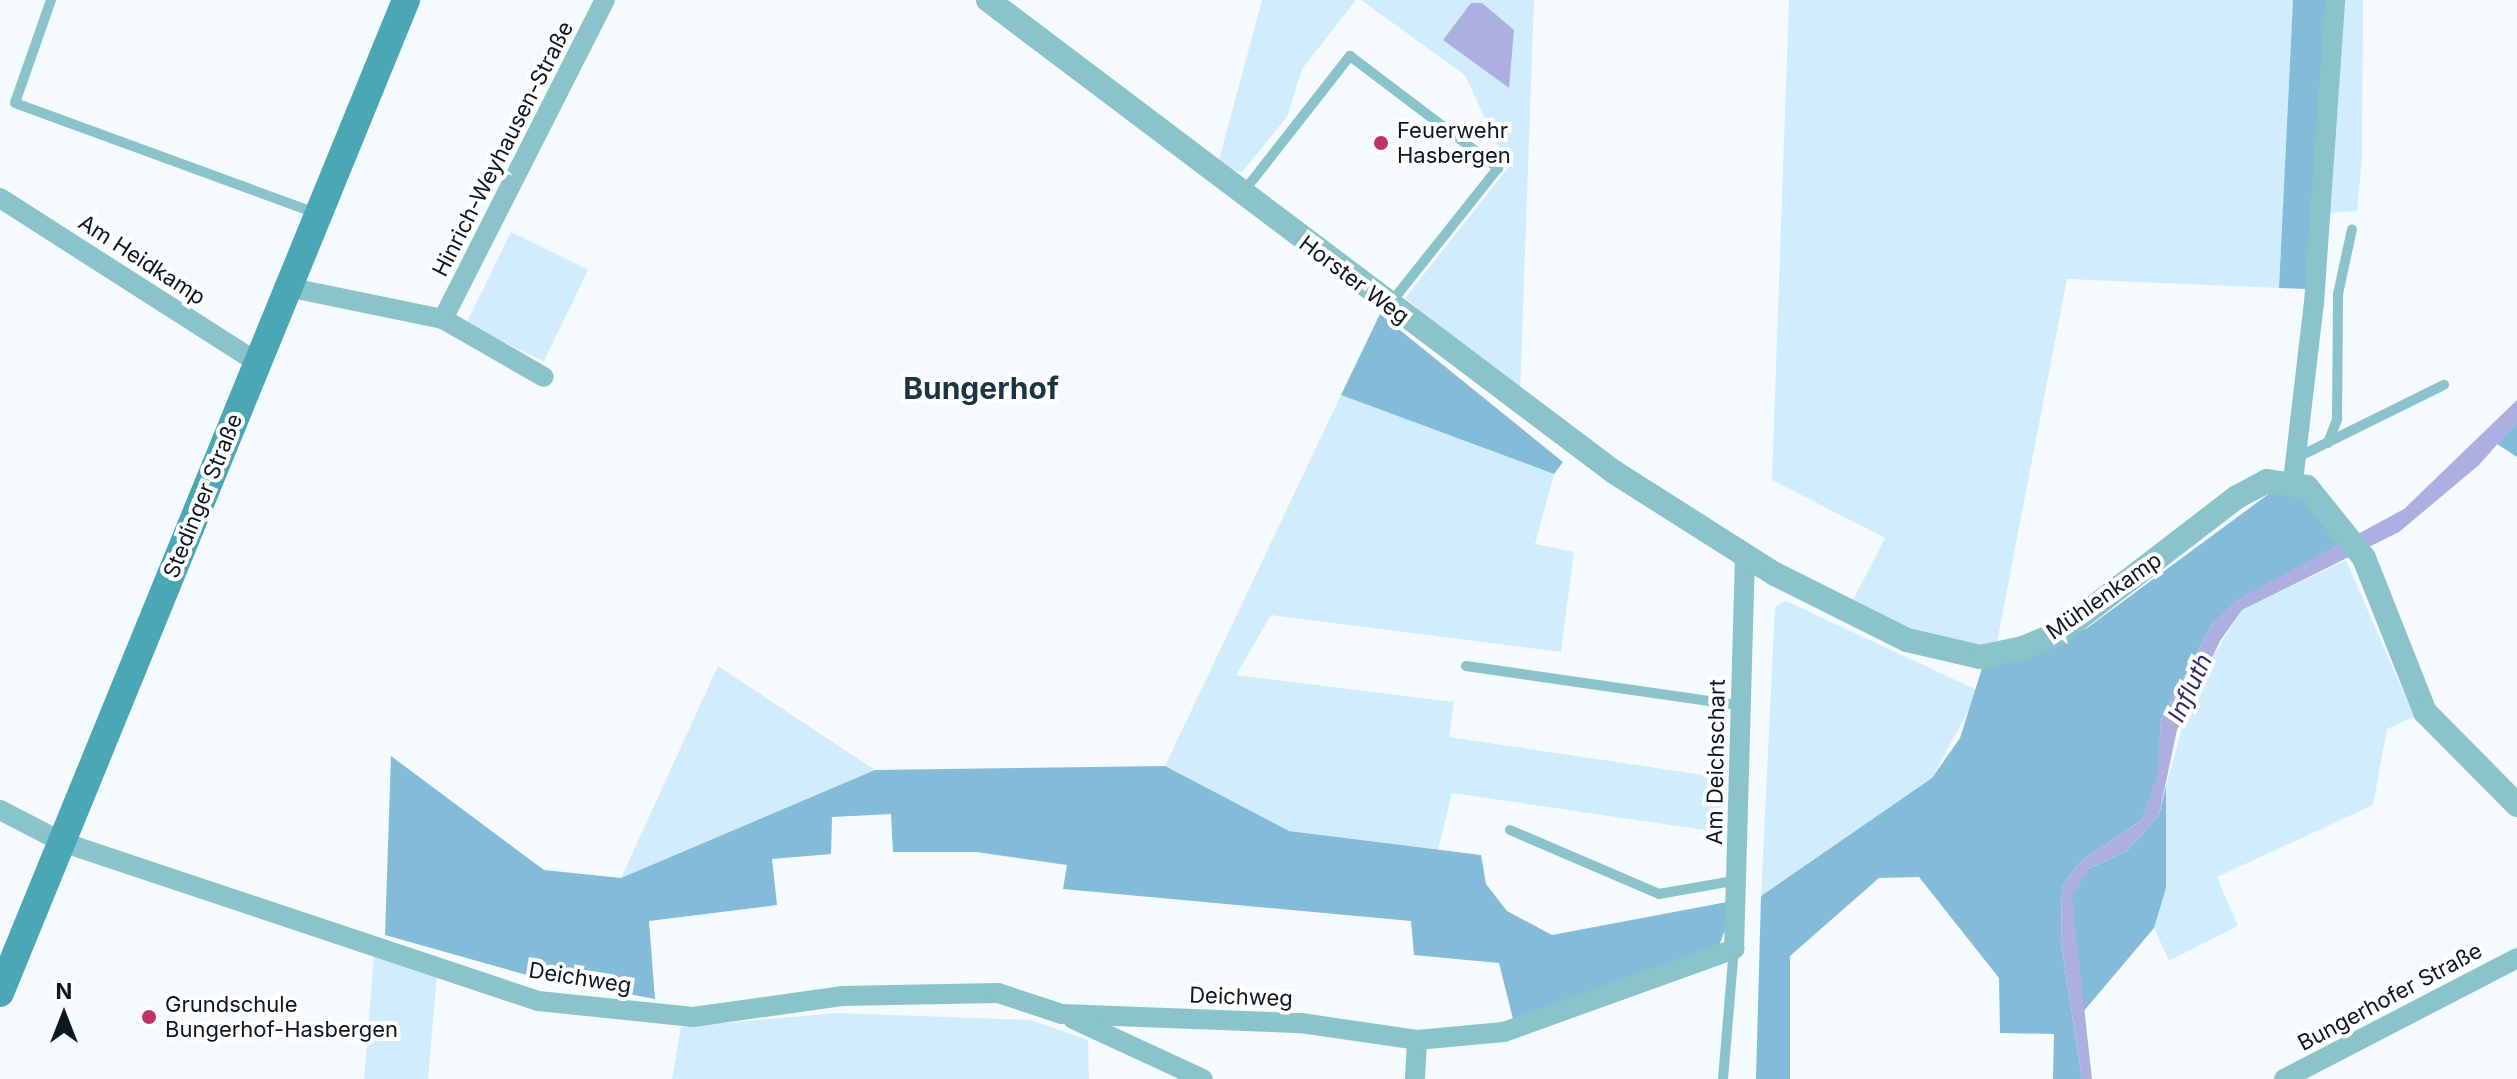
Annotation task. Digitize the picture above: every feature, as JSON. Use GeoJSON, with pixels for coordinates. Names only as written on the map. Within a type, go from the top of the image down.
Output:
{"type":"FeatureCollection","features":[{"type":"Feature","properties":{"kind":"main road","name":"Stedinger Straße"},"geometry":{"type":"LineString","coordinates":[[0,993],[406,0]]}},
{"type":"Feature","properties":{"kind":"street","name":"Hinrich-Weyhausen-Straße"},"geometry":{"type":"LineString","coordinates":[[443,319],[605,0]]}},
{"type":"Feature","properties":{"kind":"street","name":"Horster Weg"},"geometry":{"type":"LineString","coordinates":[[988,0],[1241,195],[1614,472],[1738,550]]}},
{"type":"Feature","properties":{"kind":"street"},"geometry":{"type":"LineString","coordinates":[[2335,0],[2298,457],[2293,481],[2346,532],[2364,558],[2425,712],[2517,805]]}},
{"type":"Feature","properties":{"kind":"street","name":"Am Heidkamp"},"geometry":{"type":"LineString","coordinates":[[0,198],[258,363]]}},
{"type":"Feature","properties":{"kind":"street"},"geometry":{"type":"LineString","coordinates":[[287,287],[443,319],[544,377]]}},
{"type":"Feature","properties":{"kind":"street","name":"Mühlenkamp"},"geometry":{"type":"LineString","coordinates":[[1738,550],[1875,627],[1946,653],[1980,657],[2061,632],[2237,497],[2267,481],[2293,481]]}},
{"type":"Feature","properties":{"kind":"street","name":"Am Deichschart"},"geometry":{"type":"LineString","coordinates":[[1724,953],[1738,880],[1742,706],[1738,550]]}},
{"type":"Feature","properties":{"kind":"street"},"geometry":{"type":"LineString","coordinates":[[0,810],[62,842]]}},
{"type":"Feature","properties":{"kind":"street","name":"Deichweg"},"geometry":{"type":"LineString","coordinates":[[62,842],[538,1001],[693,1017],[842,996],[998,993],[1062,1014],[1203,1079]]}},
{"type":"Feature","properties":{"kind":"street","name":"Deichweg"},"geometry":{"type":"LineString","coordinates":[[1062,1014],[1301,1023],[1417,1040],[1504,1032],[1724,953]]}},
{"type":"Feature","properties":{"kind":"street","name":"Bungerhofer Straße"},"geometry":{"type":"LineString","coordinates":[[2284,1079],[2517,958]]}},
{"type":"Feature","properties":{"kind":"street"},"geometry":{"type":"LineString","coordinates":[[1415,1079],[1417,1040]]}},
{"type":"Feature","properties":{"kind":"lane"},"geometry":{"type":"LineString","coordinates":[[51,0],[15,103],[318,214]]}},
{"type":"Feature","properties":{"kind":"lane"},"geometry":{"type":"LineString","coordinates":[[1241,195],[1350,56],[1498,168],[1388,305]]}},
{"type":"Feature","properties":{"kind":"lane"},"geometry":{"type":"LineString","coordinates":[[2328,443],[2337,419],[2338,294],[2352,229]]}},
{"type":"Feature","properties":{"kind":"lane"},"geometry":{"type":"LineString","coordinates":[[2298,457],[2444,385]]}},
{"type":"Feature","properties":{"kind":"lane"},"geometry":{"type":"LineString","coordinates":[[1466,666],[1742,706]]}},
{"type":"Feature","properties":{"kind":"lane"},"geometry":{"type":"LineString","coordinates":[[1510,830],[1659,894],[1738,880]]}},
{"type":"Feature","properties":{"kind":"lane"},"geometry":{"type":"LineString","coordinates":[[1723,1079],[1724,953]]}},
{"type":"Feature","properties":{"kind":"shaded area"},"geometry":{"type":"Polygon","coordinates":[[[1262,0],[1356,0],[1302,69],[1287,117],[1242,172],[1217,167],[1262,0]]]}},
{"type":"Feature","properties":{"kind":"shaded area"},"geometry":{"type":"Polygon","coordinates":[[[1361,0],[1534,0],[1520,393],[1405,298],[1508,168],[1465,75],[1361,0]]]}},
{"type":"Feature","properties":{"kind":"shaded area"},"geometry":{"type":"Polygon","coordinates":[[[1789,0],[2293,0],[2279,288],[2067,279],[1996,647],[1925,640],[1851,604],[1885,538],[1772,480],[1789,0]]]}},
{"type":"Feature","properties":{"kind":"shaded area"},"geometry":{"type":"Polygon","coordinates":[[[2293,0],[2326,0],[2307,289],[2279,288],[2293,0]]]}},
{"type":"Feature","properties":{"kind":"shaded area"},"geometry":{"type":"Polygon","coordinates":[[[2338,0],[2363,0],[2362,158],[2357,211],[2329,213],[2338,0]]]}},
{"type":"Feature","properties":{"kind":"shaded area"},"geometry":{"type":"Polygon","coordinates":[[[511,232],[588,270],[544,361],[466,324],[511,232]]]}},
{"type":"Feature","properties":{"kind":"shaded area"},"geometry":{"type":"Polygon","coordinates":[[[1380,314],[1563,462],[1554,474],[1341,395],[1380,314]]]}},
{"type":"Feature","properties":{"kind":"shaded area"},"geometry":{"type":"Polygon","coordinates":[[[1341,395],[1554,474],[1535,544],[1574,552],[1561,652],[1271,615],[1236,675],[1454,702],[1449,737],[1724,778],[1718,832],[1452,793],[1438,850],[1289,831],[1165,766],[1341,395]]]}},
{"type":"Feature","properties":{"kind":"shaded area"},"geometry":{"type":"Polygon","coordinates":[[[2517,422],[2517,457],[2497,444],[2517,422]]]}},
{"type":"Feature","properties":{"kind":"shaded area"},"geometry":{"type":"Polygon","coordinates":[[[2270,493],[2307,497],[2341,547],[2212,624],[2161,720],[2158,774],[2142,820],[2081,861],[2062,887],[2061,943],[2082,1079],[2053,1079],[2054,1034],[2000,1033],[1999,978],[1919,877],[1879,878],[1790,956],[1790,1079],[1756,1079],[1761,896],[1932,778],[1960,738],[1983,665],[2049,648],[2087,628],[2270,493]]]}},
{"type":"Feature","properties":{"kind":"shaded area"},"geometry":{"type":"Polygon","coordinates":[[[2346,560],[2414,717],[2387,729],[2373,805],[2217,877],[2238,926],[2169,961],[2154,928],[2166,888],[2166,786],[2193,688],[2242,610],[2346,560]]]}},
{"type":"Feature","properties":{"kind":"shaded area"},"geometry":{"type":"Polygon","coordinates":[[[1786,601],[1979,691],[1932,778],[1761,896],[1775,607],[1786,601]]]}},
{"type":"Feature","properties":{"kind":"shaded area"},"geometry":{"type":"Polygon","coordinates":[[[718,666],[875,770],[621,878],[718,666]]]}},
{"type":"Feature","properties":{"kind":"shaded area"},"geometry":{"type":"Polygon","coordinates":[[[391,756],[544,870],[621,878],[875,770],[1165,766],[1289,831],[1481,855],[1486,884],[1507,911],[1552,935],[1727,902],[1727,924],[1718,949],[1513,1019],[1499,963],[1414,955],[1411,921],[1063,889],[1067,865],[976,852],[893,852],[891,814],[832,817],[831,854],[772,859],[777,905],[649,921],[655,999],[527,975],[385,935],[391,756]]]}},
{"type":"Feature","properties":{"kind":"shaded area"},"geometry":{"type":"Polygon","coordinates":[[[2166,786],[2166,888],[2154,928],[2083,1012],[2071,898],[2088,869],[2127,851],[2159,815],[2166,786]]]}},
{"type":"Feature","properties":{"kind":"shaded area"},"geometry":{"type":"Polygon","coordinates":[[[374,956],[437,975],[428,1079],[364,1079],[374,956]]]}},
{"type":"Feature","properties":{"kind":"shaded area"},"geometry":{"type":"Polygon","coordinates":[[[836,1013],[1031,1020],[1088,1040],[1089,1079],[672,1079],[681,1027],[836,1013]]]}},
{"type":"Feature","properties":{"kind":"water"},"geometry":{"type":"Polygon","coordinates":[[[1471,3],[1482,3],[1514,30],[1509,88],[1443,40],[1471,3]]]}},
{"type":"Feature","properties":{"kind":"water","name":"Influth"},"geometry":{"type":"Polygon","coordinates":[[[2517,400],[2517,422],[2479,465],[2399,532],[2242,610],[2220,641],[2177,730],[2159,815],[2127,851],[2088,869],[2072,898],[2092,1079],[2082,1079],[2061,943],[2062,887],[2081,861],[2142,820],[2157,774],[2161,720],[2212,624],[2236,600],[2404,509],[2517,400]]]}},
{"type":"Feature","properties":{"kind":"place","name":"Feuerwehr Hasbergen"},"geometry":{"type":"Point","coordinates":[1381,143]}},
{"type":"Feature","properties":{"kind":"place","name":"Grundschule Bungerhof-Hasbergen"},"geometry":{"type":"Point","coordinates":[149,1017]}},
{"type":"Feature","properties":{"kind":"district","name":"Bungerhof"},"geometry":{"type":"Point","coordinates":[981,388]}}]}
